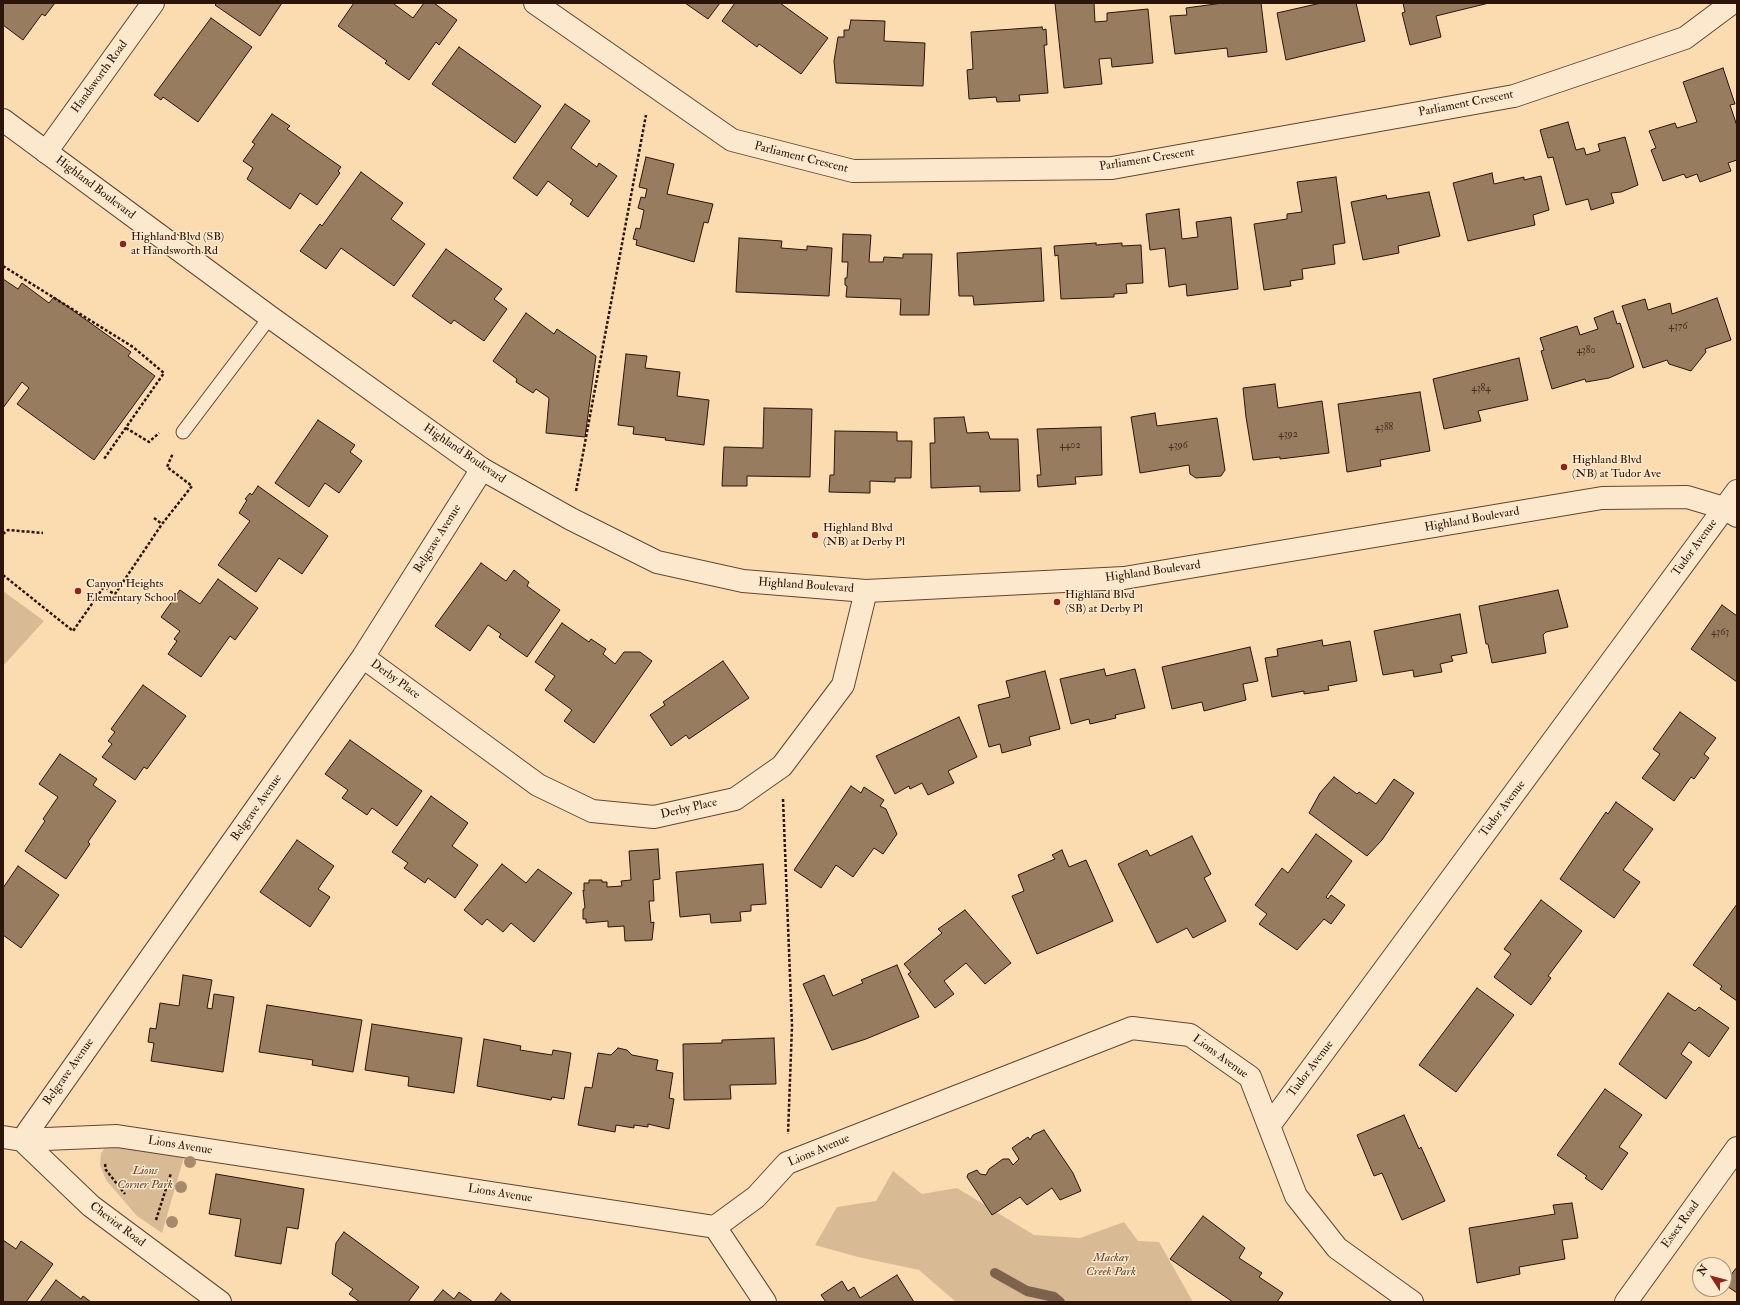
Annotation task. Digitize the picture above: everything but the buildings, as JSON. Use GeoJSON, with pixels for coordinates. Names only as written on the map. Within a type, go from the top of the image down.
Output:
{"type":"FeatureCollection","features":[{"type":"Feature","properties":{"kind":"street","name":"Handsworth Road"},"geometry":{"type":"LineString","coordinates":[[46,152],[153,3]]}},
{"type":"Feature","properties":{"kind":"street","name":"Parliament Crescent"},"geometry":{"type":"LineString","coordinates":[[535,3],[732,140],[853,171],[1112,168],[1514,96],[1686,38],[1732,3]]}},
{"type":"Feature","properties":{"kind":"street","name":"Highland Boulevard"},"geometry":{"type":"LineString","coordinates":[[3,120],[270,317],[482,469],[571,519],[657,562],[743,582],[866,591],[1124,578],[1602,498],[1687,497],[1733,505]]}},
{"type":"Feature","properties":{"kind":"street","name":"Belgrave Avenue"},"geometry":{"type":"LineString","coordinates":[[12,1138],[363,657],[482,469]]}},
{"type":"Feature","properties":{"kind":"street","name":"Tudor Avenue"},"geometry":{"type":"LineString","coordinates":[[1269,1126],[1733,505]]}},
{"type":"Feature","properties":{"kind":"street","name":"Derby Place"},"geometry":{"type":"LineString","coordinates":[[363,657],[538,784],[592,811],[654,817],[735,799],[782,766],[843,685],[866,591]]}},
{"type":"Feature","properties":{"kind":"street","name":"Lions Avenue"},"geometry":{"type":"LineString","coordinates":[[12,1138],[117,1136],[715,1227],[756,1197],[787,1163],[1132,1028],[1190,1035],[1250,1077],[1296,1196],[1337,1248],[1412,1302]]}},
{"type":"Feature","properties":{"kind":"street","name":"Cheviot Road"},"geometry":{"type":"LineString","coordinates":[[12,1138],[91,1206],[220,1302]]}},
{"type":"Feature","properties":{"kind":"street","name":"Essex Road"},"geometry":{"type":"LineString","coordinates":[[1626,1302],[1737,1148]]}},
{"type":"Feature","properties":{"kind":"street"},"geometry":{"type":"LineString","coordinates":[[715,1227],[765,1302]]}},
{"type":"Feature","properties":{"kind":"lane"},"geometry":{"type":"LineString","coordinates":[[183,432],[270,317]]}},
{"type":"Feature","properties":{"kind":"path"},"geometry":{"type":"LineString","coordinates":[[571,519],[652,84]]}},
{"type":"Feature","properties":{"kind":"path"},"geometry":{"type":"LineString","coordinates":[[3,266],[133,347],[164,373],[104,459]]}},
{"type":"Feature","properties":{"kind":"path"},"geometry":{"type":"LineString","coordinates":[[3,575],[73,631],[103,588],[115,594],[162,524],[192,486],[167,467],[183,432],[171,420],[149,442],[126,428]]}},
{"type":"Feature","properties":{"kind":"path"},"geometry":{"type":"LineString","coordinates":[[154,518],[162,524]]}},
{"type":"Feature","properties":{"kind":"path"},"geometry":{"type":"LineString","coordinates":[[3,534],[8,530],[43,533]]}},
{"type":"Feature","properties":{"kind":"path"},"geometry":{"type":"LineString","coordinates":[[782,766],[792,1026],[787,1163]]}},
{"type":"Feature","properties":{"kind":"path"},"geometry":{"type":"LineString","coordinates":[[150,1220],[155,1223],[178,1145]]}},
{"type":"Feature","properties":{"kind":"path"},"geometry":{"type":"LineString","coordinates":[[105,1159],[106,1170],[129,1200]]}},
{"type":"Feature","properties":{"kind":"green space"},"geometry":{"type":"Polygon","coordinates":[[[3,591],[44,621],[3,666],[3,591]]]}},
{"type":"Feature","properties":{"kind":"green space","name":"Lions Corner Park"},"geometry":{"type":"Polygon","coordinates":[[[108,1144],[184,1157],[162,1233],[137,1216],[106,1180],[100,1165],[101,1153],[108,1144]]]}},
{"type":"Feature","properties":{"kind":"green space","name":"Mackay Creek Park"},"geometry":{"type":"Polygon","coordinates":[[[893,1171],[922,1194],[957,1188],[1034,1235],[1080,1238],[1124,1222],[1138,1241],[1159,1242],[1193,1302],[956,1302],[919,1270],[858,1257],[815,1245],[837,1207],[876,1201],[893,1171]]]}},
{"type":"Feature","properties":{"kind":"waterway"},"geometry":{"type":"LineString","coordinates":[[995,1273],[1027,1291],[1054,1297],[1060,1302]]}},
{"type":"Feature","properties":{"kind":"place","name":"Highland Blvd (SB) at Handsworth Rd"},"geometry":{"type":"Point","coordinates":[123,244]}},
{"type":"Feature","properties":{"kind":"place","name":"Highland Blvd (NB) at Tudor Ave"},"geometry":{"type":"Point","coordinates":[1564,467]}},
{"type":"Feature","properties":{"kind":"place","name":"Highland Blvd (NB) at Derby Pl"},"geometry":{"type":"Point","coordinates":[815,535]}},
{"type":"Feature","properties":{"kind":"place","name":"Canyon Heights Elementary School"},"geometry":{"type":"Point","coordinates":[78,591]}},
{"type":"Feature","properties":{"kind":"place","name":"Highland Blvd (SB) at Derby Pl"},"geometry":{"type":"Point","coordinates":[1057,602]}}]}
